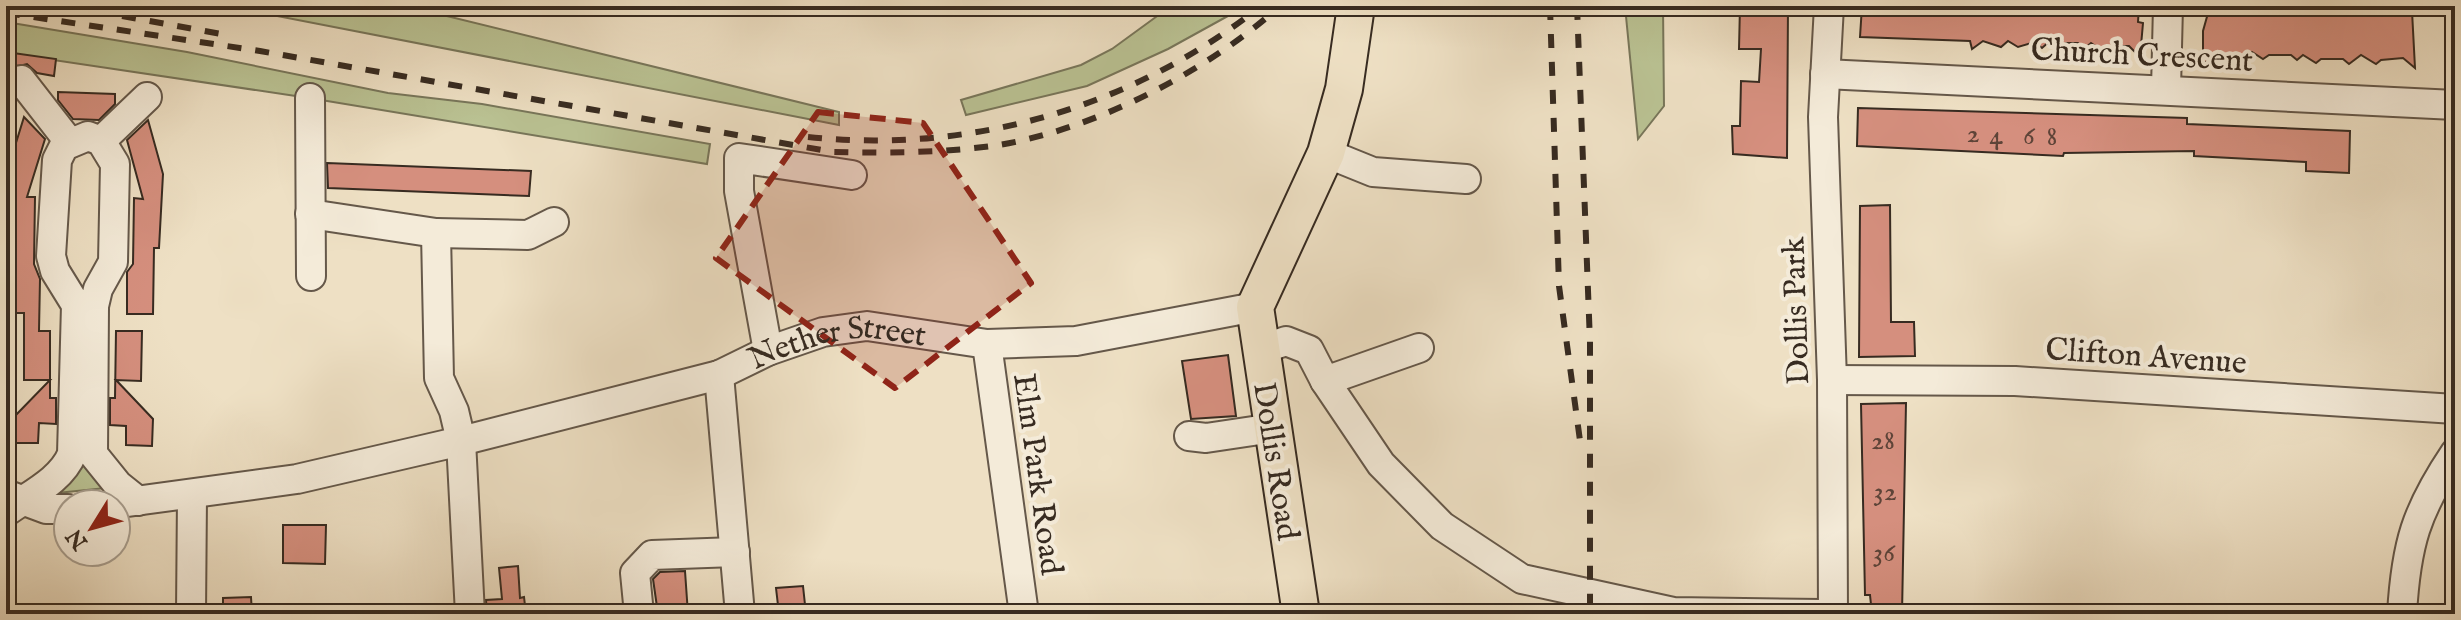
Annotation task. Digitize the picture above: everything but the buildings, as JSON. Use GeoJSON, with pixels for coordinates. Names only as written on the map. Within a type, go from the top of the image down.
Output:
{"type":"FeatureCollection","features":[{"type":"Feature","properties":{"kind":"main road"},"geometry":{"type":"LineString","coordinates":[[1255,307],[1326,153],[1344,89],[1356,6]]}},
{"type":"Feature","properties":{"kind":"main road","name":"Dollis Road"},"geometry":{"type":"LineString","coordinates":[[1255,307],[1301,614]]}},
{"type":"Feature","properties":{"kind":"street","name":"Dollis Park"},"geometry":{"type":"LineString","coordinates":[[1829,6],[1825,74],[1832,380],[1833,614]]}},
{"type":"Feature","properties":{"kind":"street"},"geometry":{"type":"LineString","coordinates":[[2166,89],[2168,6]]}},
{"type":"Feature","properties":{"kind":"street","name":"Church Crescent"},"geometry":{"type":"LineString","coordinates":[[1825,74],[2455,105]]}},
{"type":"Feature","properties":{"kind":"street"},"geometry":{"type":"LineString","coordinates":[[21,80],[70,143]]}},
{"type":"Feature","properties":{"kind":"street"},"geometry":{"type":"LineString","coordinates":[[101,141],[147,97]]}},
{"type":"Feature","properties":{"kind":"street"},"geometry":{"type":"LineString","coordinates":[[310,98],[311,276]]}},
{"type":"Feature","properties":{"kind":"street"},"geometry":{"type":"LineString","coordinates":[[11,502],[49,483],[67,466],[72,454],[76,305],[55,271],[51,256],[57,160],[70,143],[88,136],[101,141],[115,164],[113,262],[98,289],[94,306],[93,454],[119,488]]}},
{"type":"Feature","properties":{"kind":"street"},"geometry":{"type":"LineString","coordinates":[[1326,153],[1373,172],[1466,179]]}},
{"type":"Feature","properties":{"kind":"street"},"geometry":{"type":"LineString","coordinates":[[768,351],[739,191],[739,158],[852,175]]}},
{"type":"Feature","properties":{"kind":"street"},"geometry":{"type":"LineString","coordinates":[[310,214],[436,233],[528,235],[554,222]]}},
{"type":"Feature","properties":{"kind":"street"},"geometry":{"type":"LineString","coordinates":[[436,233],[439,378],[454,411],[461,441],[470,614]]}},
{"type":"Feature","properties":{"kind":"street","name":"Nether Street"},"geometry":{"type":"LineString","coordinates":[[132,501],[192,496],[297,479],[461,441],[719,375],[768,351],[823,332],[867,326],[987,344],[1076,341],[1255,307]]}},
{"type":"Feature","properties":{"kind":"street"},"geometry":{"type":"LineString","coordinates":[[1260,350],[1286,341],[1309,350],[1325,381],[1381,464],[1442,526],[1522,579],[1673,612],[1822,614]]}},
{"type":"Feature","properties":{"kind":"street","name":"Elm Park Road"},"geometry":{"type":"LineString","coordinates":[[987,344],[1024,614]]}},
{"type":"Feature","properties":{"kind":"street"},"geometry":{"type":"LineString","coordinates":[[1325,381],[1419,348]]}},
{"type":"Feature","properties":{"kind":"street"},"geometry":{"type":"LineString","coordinates":[[719,375],[740,614]]}},
{"type":"Feature","properties":{"kind":"street","name":"Clifton Avenue"},"geometry":{"type":"LineString","coordinates":[[1832,380],[2015,381],[2455,409]]}},
{"type":"Feature","properties":{"kind":"street"},"geometry":{"type":"LineString","coordinates":[[1189,436],[1206,438],[1273,428]]}},
{"type":"Feature","properties":{"kind":"street"},"geometry":{"type":"LineString","coordinates":[[2402,614],[2405,564],[2414,529],[2427,494],[2455,453]]}},
{"type":"Feature","properties":{"kind":"street"},"geometry":{"type":"LineString","coordinates":[[191,614],[192,496]]}},
{"type":"Feature","properties":{"kind":"street"},"geometry":{"type":"LineString","coordinates":[[11,502],[52,509]]}},
{"type":"Feature","properties":{"kind":"street"},"geometry":{"type":"LineString","coordinates":[[639,614],[635,573],[652,555],[735,552]]}},
{"type":"Feature","properties":{"kind":"highlighted area"},"geometry":{"type":"Polygon","coordinates":[[[818,112],[923,123],[1031,283],[895,388],[716,258],[818,112]]]}},
{"type":"Feature","properties":{"kind":"green space"},"geometry":{"type":"Polygon","coordinates":[[[226,6],[406,6],[839,112],[839,125],[226,6]]]}},
{"type":"Feature","properties":{"kind":"green space"},"geometry":{"type":"Polygon","coordinates":[[[1171,6],[1246,6],[1168,49],[1087,86],[966,115],[961,100],[1081,65],[1112,49],[1171,6]]]}},
{"type":"Feature","properties":{"kind":"green space"},"geometry":{"type":"Polygon","coordinates":[[[1625,6],[1663,6],[1664,106],[1638,139],[1625,6]]]}},
{"type":"Feature","properties":{"kind":"green space"},"geometry":{"type":"Polygon","coordinates":[[[6,22],[187,52],[388,93],[482,104],[710,144],[707,164],[309,98],[6,53],[6,22]]]}},
{"type":"Feature","properties":{"kind":"green space"},"geometry":{"type":"Polygon","coordinates":[[[77,457],[106,488],[60,488],[77,457]]]}},
{"type":"Feature","properties":{"kind":"railway"},"geometry":{"type":"LineString","coordinates":[[67,6],[221,34]]}},
{"type":"Feature","properties":{"kind":"railway"},"geometry":{"type":"LineString","coordinates":[[808,137],[869,140],[929,138],[989,130],[1047,116],[1104,97],[1159,72],[1211,42],[1261,6]]}},
{"type":"Feature","properties":{"kind":"railway"},"geometry":{"type":"LineString","coordinates":[[6,13],[260,51],[833,152],[893,152],[992,146],[1068,128],[1145,96],[1183,76],[1218,54],[1280,6]]}},
{"type":"Feature","properties":{"kind":"railway"},"geometry":{"type":"LineString","coordinates":[[1550,6],[1559,286],[1581,448]]}},
{"type":"Feature","properties":{"kind":"railway"},"geometry":{"type":"LineString","coordinates":[[1577,6],[1590,342],[1590,614]]}}]}
